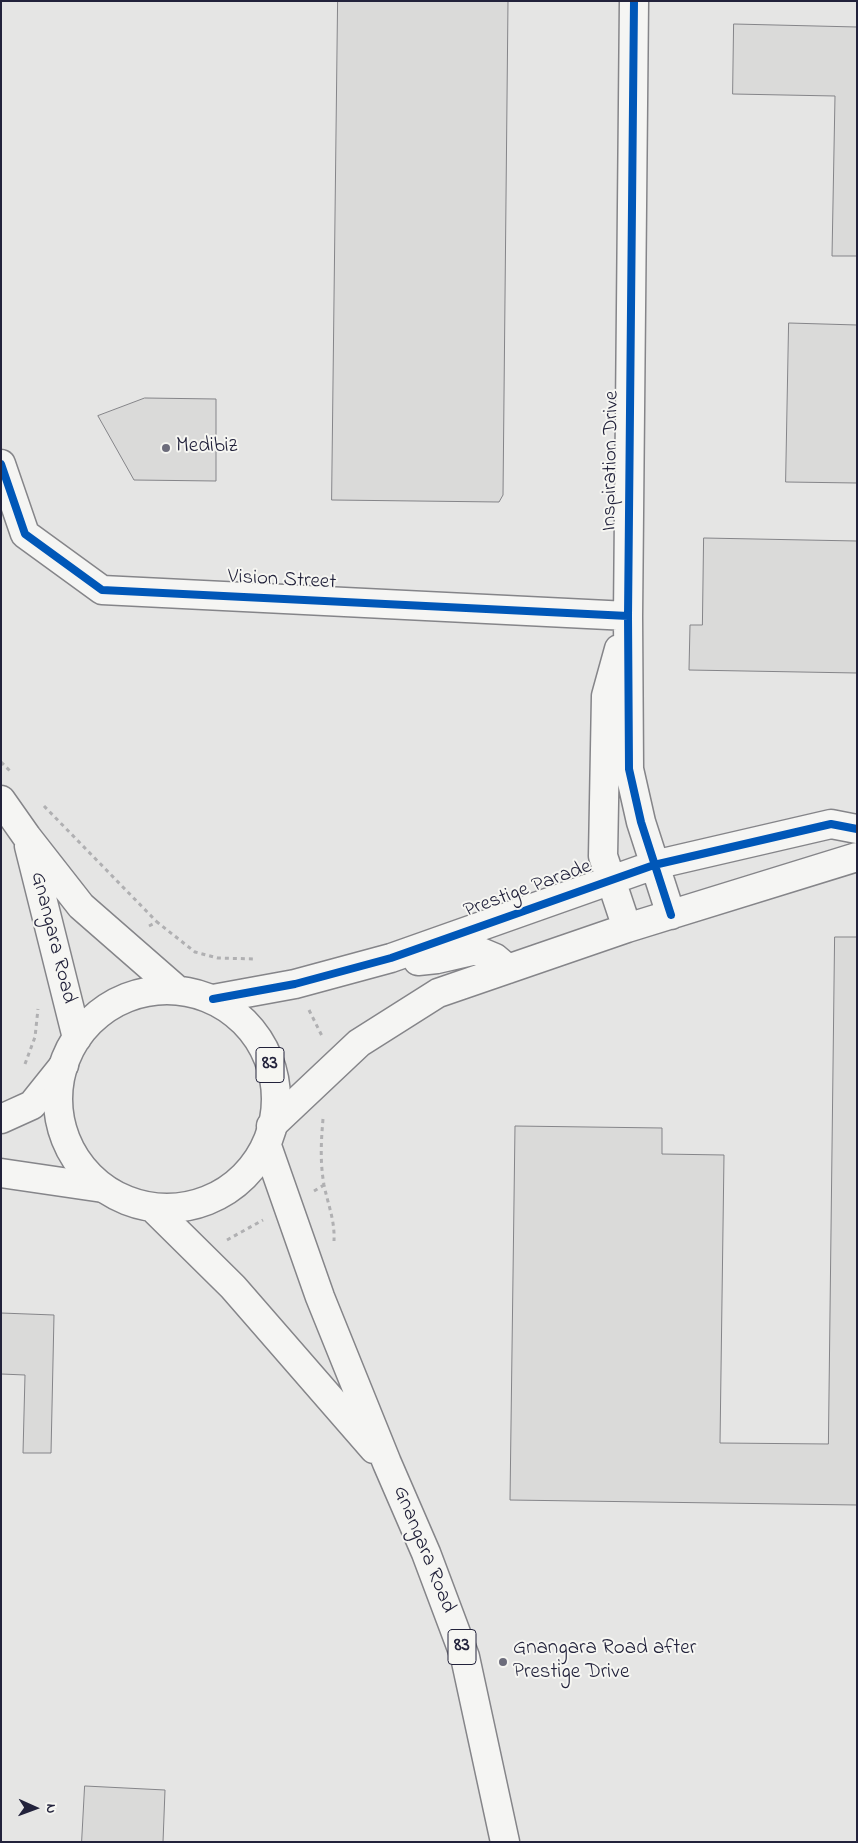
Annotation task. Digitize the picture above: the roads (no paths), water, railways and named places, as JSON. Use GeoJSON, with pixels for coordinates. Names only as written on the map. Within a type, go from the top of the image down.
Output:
{"type":"FeatureCollection","features":[{"type":"Feature","properties":{"kind":"street","name":"Inspiration Drive"},"geometry":{"type":"LineString","coordinates":[[634,1],[628,616],[629,769],[654,865],[671,915]]}},
{"type":"Feature","properties":{"kind":"street","name":"Vision Street"},"geometry":{"type":"LineString","coordinates":[[1,464],[25,534],[102,590],[628,616]]}},
{"type":"Feature","properties":{"kind":"street","name":"Inspiration Drive"},"geometry":{"type":"LineString","coordinates":[[627,928],[603,856],[606,696],[628,616]]}},
{"type":"Feature","properties":{"kind":"street","name":"Gnangara Road"},"geometry":{"type":"LineString","coordinates":[[1,800],[27,838],[81,906],[176,989]]}},
{"type":"Feature","properties":{"kind":"street","name":"Prestige Parade"},"geometry":{"type":"LineString","coordinates":[[213,998],[295,984],[401,954],[654,865],[831,824],[857,829]]}},
{"type":"Feature","properties":{"kind":"street","name":"Gnangara Road"},"geometry":{"type":"LineString","coordinates":[[27,838],[77,1038]]}},
{"type":"Feature","properties":{"kind":"street"},"geometry":{"type":"LineString","coordinates":[[269,1136],[336,1064],[359,1043],[438,993],[627,928],[857,857]]}},
{"type":"Feature","properties":{"kind":"street"},"geometry":{"type":"LineString","coordinates":[[367,964],[437,959],[476,950],[495,958],[508,969]]}},
{"type":"Feature","properties":{"kind":"street","name":"Gnangara Road"},"geometry":{"type":"LineString","coordinates":[[176,989],[213,998],[245,1020],[267,1053],[278,1099],[269,1136],[239,1182],[199,1204],[154,1208],[127,1201],[103,1188],[79,1164],[64,1133],[58,1099],[64,1066],[77,1038],[103,1010],[138,993],[176,989]]}},
{"type":"Feature","properties":{"kind":"street"},"geometry":{"type":"LineString","coordinates":[[1,1119],[32,1105],[64,1066]]}},
{"type":"Feature","properties":{"kind":"street","name":"Gnangara Road"},"geometry":{"type":"LineString","coordinates":[[269,1136],[288,1206],[320,1297],[387,1463],[426,1553],[466,1658],[505,1842]]}},
{"type":"Feature","properties":{"kind":"street"},"geometry":{"type":"LineString","coordinates":[[1,1173],[103,1188]]}},
{"type":"Feature","properties":{"kind":"street","name":"Gnangara Road"},"geometry":{"type":"LineString","coordinates":[[154,1208],[233,1287],[387,1463]]}},
{"type":"Feature","properties":{"kind":"place","name":"Medibiz"},"geometry":{"type":"Point","coordinates":[166,448]}},
{"type":"Feature","properties":{"kind":"place","name":"Gnangara Road after Prestige Drive"},"geometry":{"type":"Point","coordinates":[503,1662]}}]}
